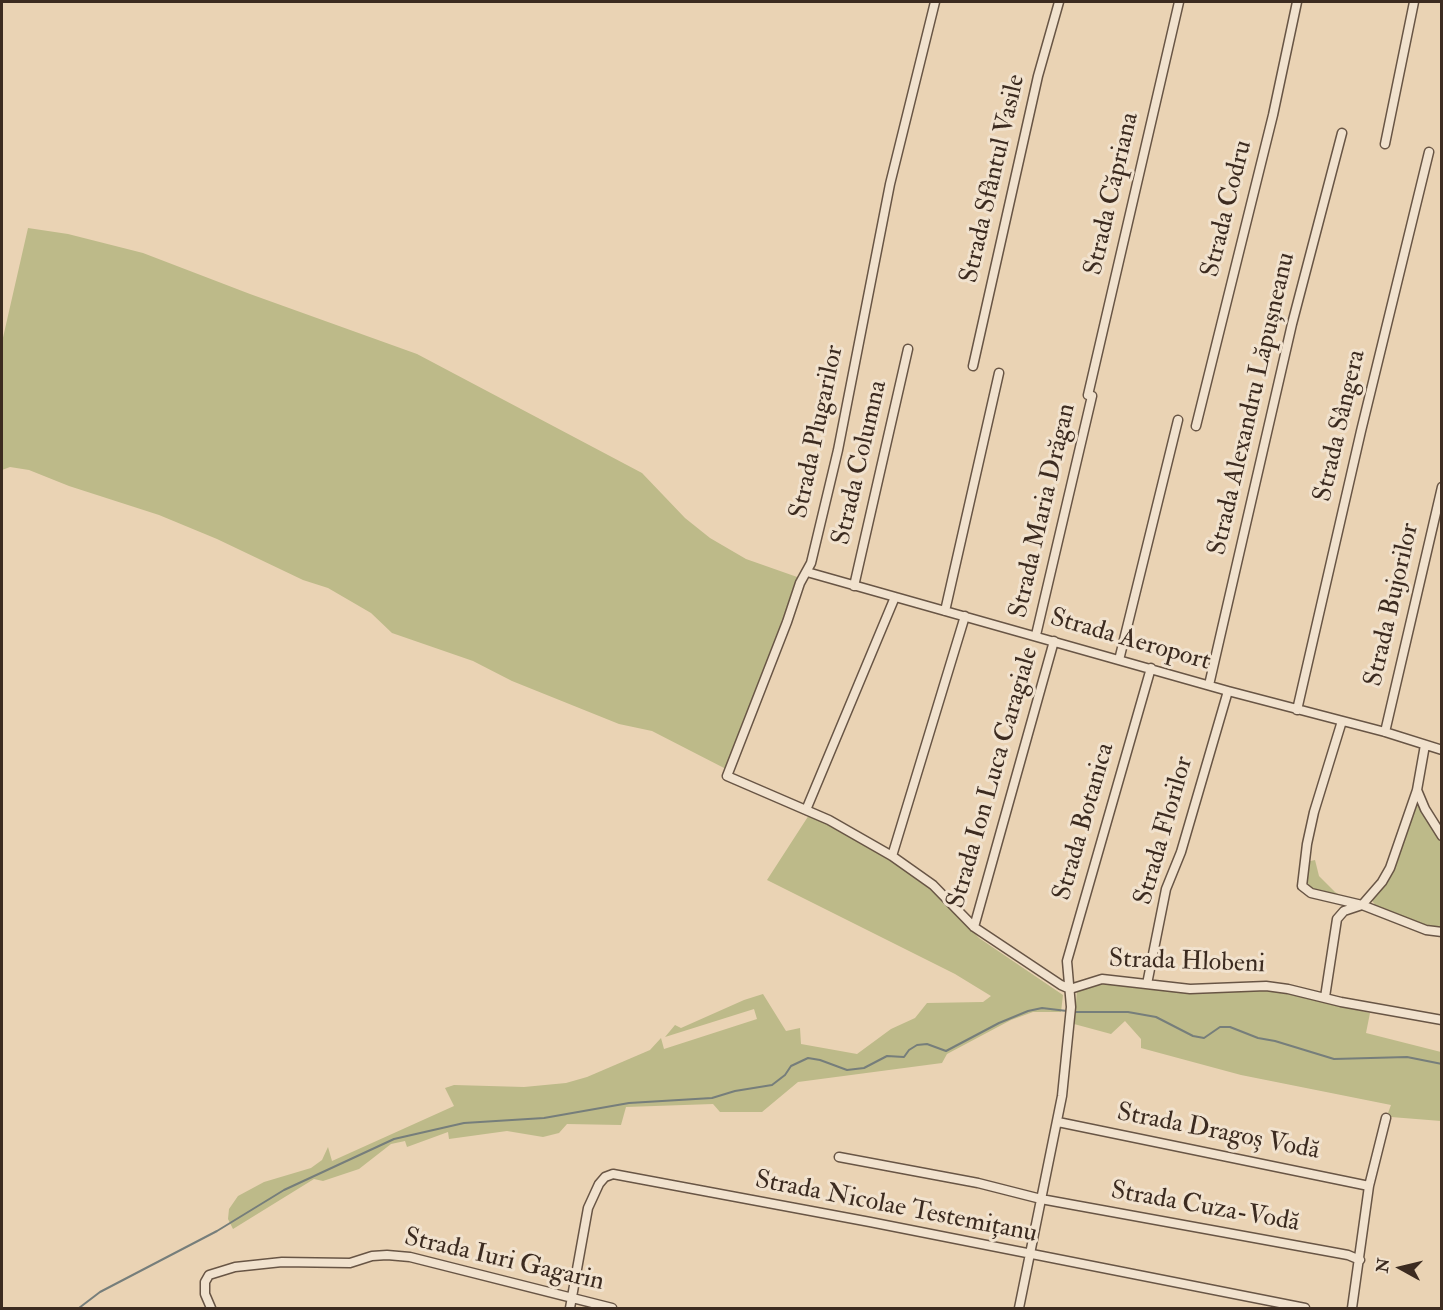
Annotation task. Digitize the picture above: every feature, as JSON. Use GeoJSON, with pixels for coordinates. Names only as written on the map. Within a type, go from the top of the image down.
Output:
{"type":"FeatureCollection","features":[{"type":"Feature","properties":{"kind":"street","name":"Strada Plugarilor"},"geometry":{"type":"LineString","coordinates":[[806,810],[727,776],[800,583],[811,563],[827,498],[890,184],[935,2]]}},
{"type":"Feature","properties":{"kind":"street","name":"Strada Sfântul Vasile"},"geometry":{"type":"LineString","coordinates":[[973,366],[1038,76],[1059,2]]}},
{"type":"Feature","properties":{"kind":"street","name":"Strada Căpriana"},"geometry":{"type":"LineString","coordinates":[[1090,396],[1179,2]]}},
{"type":"Feature","properties":{"kind":"street","name":"Strada Codru"},"geometry":{"type":"LineString","coordinates":[[1196,426],[1273,115],[1297,2]]}},
{"type":"Feature","properties":{"kind":"street"},"geometry":{"type":"LineString","coordinates":[[1385,144],[1414,2]]}},
{"type":"Feature","properties":{"kind":"street","name":"Strada Alexandru Lăpușneanu"},"geometry":{"type":"LineString","coordinates":[[1209,685],[1292,324],[1342,133]]}},
{"type":"Feature","properties":{"kind":"street","name":"Strada Sângera"},"geometry":{"type":"LineString","coordinates":[[1298,710],[1361,432],[1429,152]]}},
{"type":"Feature","properties":{"kind":"street","name":"Strada Columna"},"geometry":{"type":"LineString","coordinates":[[854,586],[908,349]]}},
{"type":"Feature","properties":{"kind":"street"},"geometry":{"type":"LineString","coordinates":[[945,611],[999,374]]}},
{"type":"Feature","properties":{"kind":"street","name":"Strada Maria Drăgan"},"geometry":{"type":"LineString","coordinates":[[1036,636],[1090,396]]}},
{"type":"Feature","properties":{"kind":"street"},"geometry":{"type":"LineString","coordinates":[[1119,660],[1178,420]]}},
{"type":"Feature","properties":{"kind":"street","name":"Strada Bujorilor"},"geometry":{"type":"LineString","coordinates":[[1385,732],[1442,487]]}},
{"type":"Feature","properties":{"kind":"street","name":"Strada Aeroport"},"geometry":{"type":"LineString","coordinates":[[807,572],[1228,691],[1385,732],[1442,750]]}},
{"type":"Feature","properties":{"kind":"street"},"geometry":{"type":"LineString","coordinates":[[895,597],[806,810],[829,820],[892,856],[933,885],[974,927],[1061,985],[1070,988]]}},
{"type":"Feature","properties":{"kind":"street"},"geometry":{"type":"LineString","coordinates":[[892,856],[965,616]]}},
{"type":"Feature","properties":{"kind":"street","name":"Strada Ion Luca Caragiale"},"geometry":{"type":"LineString","coordinates":[[974,927],[1054,641]]}},
{"type":"Feature","properties":{"kind":"street","name":"Strada Botanica"},"geometry":{"type":"LineString","coordinates":[[1019,1308],[1058,1122],[1071,1012],[1067,961],[1150,668]]}},
{"type":"Feature","properties":{"kind":"street","name":"Strada Florilor"},"geometry":{"type":"LineString","coordinates":[[1147,984],[1166,889],[1181,852],[1228,691]]}},
{"type":"Feature","properties":{"kind":"street"},"geometry":{"type":"LineString","coordinates":[[1342,721],[1314,812],[1302,886],[1311,893],[1362,904],[1426,930],[1442,932]]}},
{"type":"Feature","properties":{"kind":"street"},"geometry":{"type":"LineString","coordinates":[[1324,997],[1337,919],[1344,910],[1362,904],[1382,882],[1390,868],[1417,790],[1425,746]]}},
{"type":"Feature","properties":{"kind":"street"},"geometry":{"type":"LineString","coordinates":[[1417,790],[1425,809],[1442,836]]}},
{"type":"Feature","properties":{"kind":"street","name":"Strada Hlobeni"},"geometry":{"type":"LineString","coordinates":[[1070,988],[1101,979],[1190,989],[1266,986],[1442,1020]]}},
{"type":"Feature","properties":{"kind":"street"},"geometry":{"type":"LineString","coordinates":[[1352,1308],[1370,1186],[1386,1118]]}},
{"type":"Feature","properties":{"kind":"street","name":"Strada Dragoș Vodă"},"geometry":{"type":"LineString","coordinates":[[1058,1122],[1370,1186]]}},
{"type":"Feature","properties":{"kind":"street","name":"Strada Cuza-Vodă"},"geometry":{"type":"LineString","coordinates":[[839,1157],[978,1183],[1041,1199],[1348,1255],[1360,1260]]}},
{"type":"Feature","properties":{"kind":"street","name":"Strada Nicolae Testemițanu"},"geometry":{"type":"LineString","coordinates":[[570,1308],[588,1208],[598,1184],[605,1176],[613,1174],[1305,1308]]}},
{"type":"Feature","properties":{"kind":"street","name":"Strada Iuri Gagarin"},"geometry":{"type":"LineString","coordinates":[[211,1308],[205,1294],[205,1282],[209,1275],[235,1267],[282,1262],[350,1263],[372,1256],[387,1255],[410,1257],[612,1308]]}},
{"type":"Feature","properties":{"kind":"shaded area"},"geometry":{"type":"Polygon","coordinates":[[[28,228],[68,234],[143,253],[417,354],[642,473],[685,518],[710,538],[746,559],[800,578],[726,769],[652,731],[619,724],[512,681],[473,661],[392,633],[371,613],[328,588],[303,580],[217,539],[159,515],[69,486],[29,470],[10,467],[2,470],[2,342],[28,228]]]}},
{"type":"Feature","properties":{"kind":"shaded area"},"geometry":{"type":"Polygon","coordinates":[[[1417,798],[1441,841],[1441,930],[1424,927],[1376,906],[1372,898],[1417,798]]]}},
{"type":"Feature","properties":{"kind":"shaded area"},"geometry":{"type":"Polygon","coordinates":[[[809,815],[889,857],[933,888],[979,938],[1063,995],[1061,1012],[1033,1012],[1011,1020],[947,1054],[942,1063],[798,1082],[762,1112],[720,1112],[713,1104],[626,1107],[621,1125],[567,1124],[559,1133],[543,1137],[507,1131],[449,1139],[448,1132],[407,1147],[405,1141],[391,1144],[359,1169],[323,1181],[314,1179],[233,1229],[228,1219],[229,1209],[238,1196],[264,1182],[311,1168],[322,1160],[328,1147],[332,1161],[454,1106],[445,1088],[454,1085],[524,1087],[566,1083],[587,1077],[650,1050],[661,1038],[664,1049],[757,1019],[754,1009],[665,1037],[675,1025],[681,1028],[763,994],[786,1031],[800,1028],[801,1044],[857,1054],[891,1029],[915,1018],[927,1003],[983,1002],[991,996],[955,974],[767,880],[809,815]]]}},
{"type":"Feature","properties":{"kind":"shaded area"},"geometry":{"type":"Polygon","coordinates":[[[1315,860],[1319,876],[1338,894],[1336,896],[1311,889],[1304,873],[1306,862],[1315,860]]]}},
{"type":"Feature","properties":{"kind":"shaded area"},"geometry":{"type":"Polygon","coordinates":[[[1109,982],[1184,993],[1272,990],[1370,1013],[1366,1033],[1441,1052],[1441,1121],[1391,1117],[1388,1113],[1391,1105],[1241,1075],[1141,1048],[1141,1039],[1125,1021],[1111,1034],[1074,1024],[1077,991],[1098,983],[1109,982]]]}},
{"type":"Feature","properties":{"kind":"waterway"},"geometry":{"type":"LineString","coordinates":[[79,1308],[100,1292],[217,1231],[284,1190],[394,1139],[464,1123],[544,1118],[629,1103],[712,1098],[735,1091],[772,1085],[785,1075],[791,1066],[808,1058],[847,1070],[864,1068],[887,1056],[904,1057],[917,1045],[927,1044],[946,1051],[999,1023],[1028,1011],[1042,1008],[1067,1011]]}},
{"type":"Feature","properties":{"kind":"waterway"},"geometry":{"type":"LineString","coordinates":[[1073,1012],[1128,1012],[1156,1017],[1193,1036],[1204,1038],[1220,1027],[1230,1027],[1258,1038],[1334,1059],[1407,1057],[1442,1064]]}}]}
